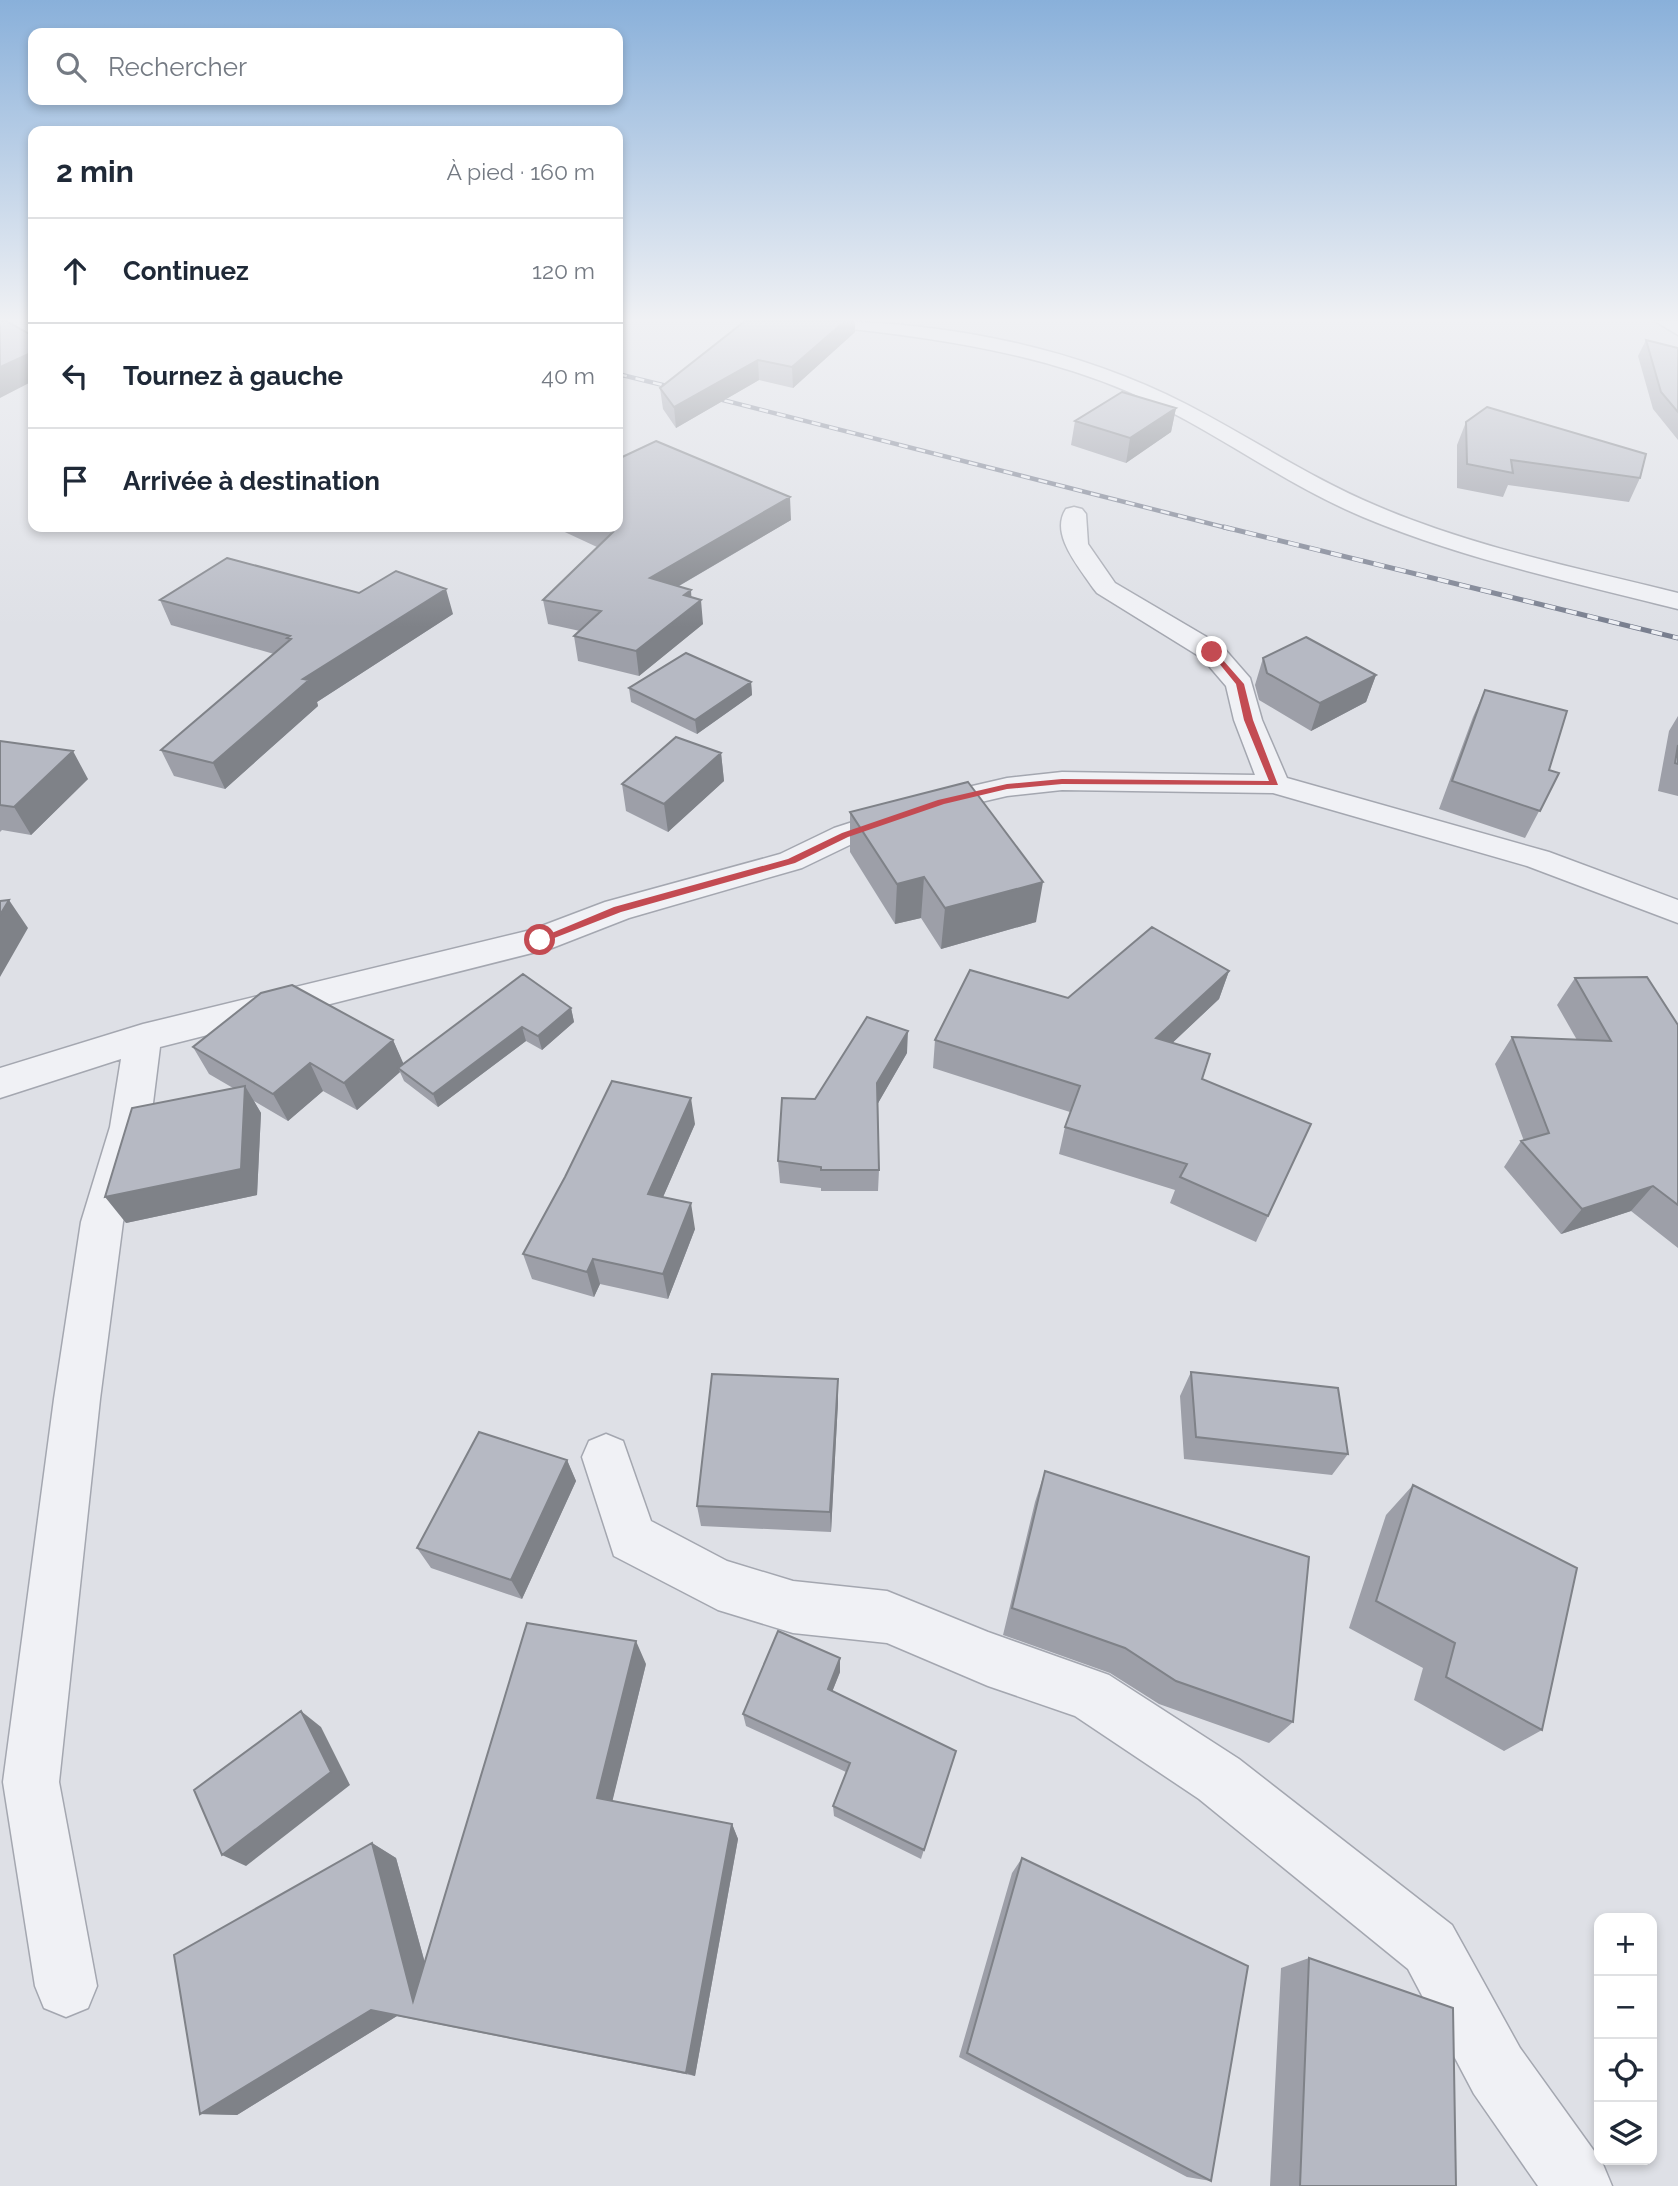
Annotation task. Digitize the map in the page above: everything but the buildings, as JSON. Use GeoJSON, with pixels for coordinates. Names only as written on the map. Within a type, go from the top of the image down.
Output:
{"type":"FeatureCollection","features":[{"type":"Feature","properties":{"kind":"street"},"geometry":{"type":"LineString","coordinates":[[1203,423],[1284,471],[1372,512],[1457,544],[1678,601]]}},
{"type":"Feature","properties":{"kind":"street"},"geometry":{"type":"LineString","coordinates":[[1074,514],[1076,544],[1106,588],[1212,652],[1240,684],[1248,720],[1275,783]]}},
{"type":"Feature","properties":{"kind":"street"},"geometry":{"type":"LineString","coordinates":[[0,1083],[143,1038],[540,940],[617,910],[791,861],[845,835],[942,802],[1007,787],[1062,781],[1275,783],[1538,859],[1678,912]]}},
{"type":"Feature","properties":{"kind":"street"},"geometry":{"type":"LineString","coordinates":[[66,1986],[31,1782],[77,1399],[102,1222],[130,1127],[143,1038]]}},
{"type":"Feature","properties":{"kind":"street"},"geometry":{"type":"LineString","coordinates":[[606,1457],[632,1538],[718,1584],[793,1607],[887,1617],[988,1659],[1090,1694],[1219,1779],[1430,1947],[1497,2071],[1578,2186]]}},
{"type":"Feature","properties":{"kind":"railway"},"geometry":{"type":"LineString","coordinates":[[813,423],[1231,529]]}},
{"type":"Feature","properties":{"kind":"railway"},"geometry":{"type":"LineString","coordinates":[[1224,527],[1678,638]]}},
{"type":"Feature","properties":{"kind":"route"},"geometry":{"type":"LineString","coordinates":[[540,940],[617,910],[791,861],[845,835],[942,802],[1007,787],[1062,781],[1275,783],[1248,720],[1240,684],[1212,652]]}}]}
